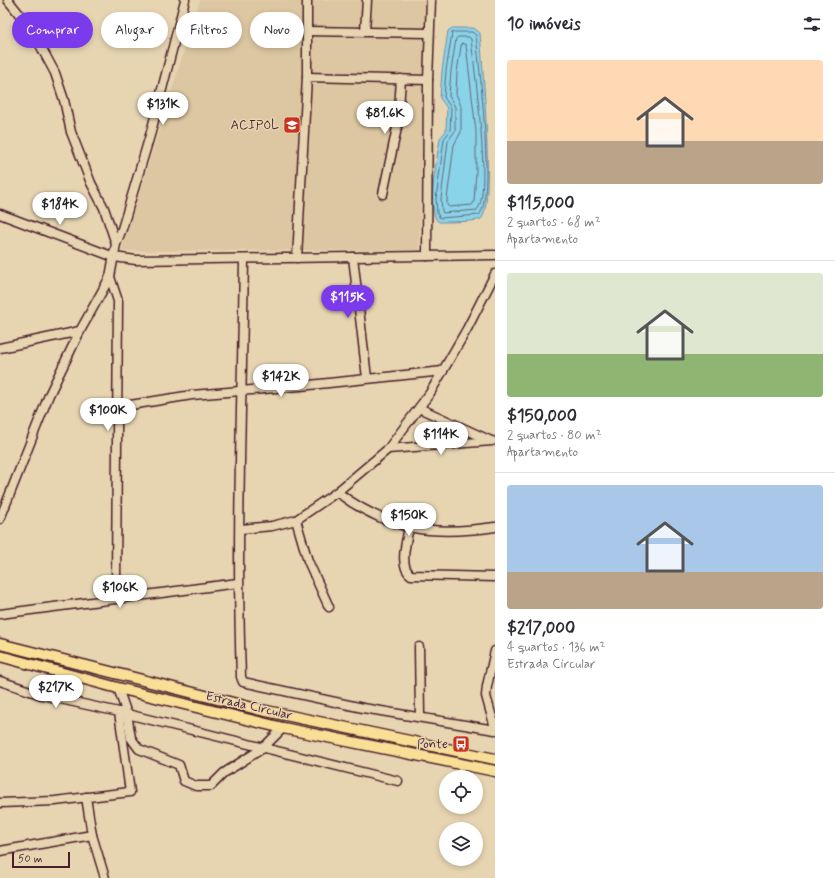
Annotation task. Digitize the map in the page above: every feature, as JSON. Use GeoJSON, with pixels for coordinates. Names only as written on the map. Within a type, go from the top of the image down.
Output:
{"type":"FeatureCollection","features":[{"type":"Feature","properties":{"kind":"main road","name":"Estrada Circular"},"geometry":{"type":"LineString","coordinates":[[0,644],[257,709],[495,759]]}},
{"type":"Feature","properties":{"kind":"main road","name":"Estrada Circular"},"geometry":{"type":"LineString","coordinates":[[0,656],[118,688],[283,728],[495,771]]}},
{"type":"Feature","properties":{"kind":"street"},"geometry":{"type":"LineString","coordinates":[[8,0],[32,30],[55,73],[64,100],[71,132],[91,183],[104,208],[116,244]]}},
{"type":"Feature","properties":{"kind":"street"},"geometry":{"type":"LineString","coordinates":[[0,520],[50,395],[80,331],[110,277],[116,244],[122,229],[151,132],[185,0]]}},
{"type":"Feature","properties":{"kind":"street"},"geometry":{"type":"LineString","coordinates":[[298,258],[307,77],[307,0]]}},
{"type":"Feature","properties":{"kind":"street"},"geometry":{"type":"LineString","coordinates":[[365,32],[367,0]]}},
{"type":"Feature","properties":{"kind":"street"},"geometry":{"type":"LineString","coordinates":[[427,256],[428,80],[431,0]]}},
{"type":"Feature","properties":{"kind":"street"},"geometry":{"type":"LineString","coordinates":[[307,31],[429,33]]}},
{"type":"Feature","properties":{"kind":"street"},"geometry":{"type":"LineString","coordinates":[[307,77],[428,80]]}},
{"type":"Feature","properties":{"kind":"street"},"geometry":{"type":"LineString","coordinates":[[383,194],[398,123],[401,79]]}},
{"type":"Feature","properties":{"kind":"street"},"geometry":{"type":"LineString","coordinates":[[0,214],[114,257],[136,260],[495,255]]}},
{"type":"Feature","properties":{"kind":"street"},"geometry":{"type":"LineString","coordinates":[[352,257],[366,378]]}},
{"type":"Feature","properties":{"kind":"street"},"geometry":{"type":"LineString","coordinates":[[244,259],[241,529],[238,583],[241,677],[243,682],[363,708],[495,729],[486,696],[495,650]]}},
{"type":"Feature","properties":{"kind":"street"},"geometry":{"type":"LineString","coordinates":[[241,529],[272,526],[296,520],[337,492],[388,449],[420,408],[467,329],[495,274]]}},
{"type":"Feature","properties":{"kind":"street"},"geometry":{"type":"LineString","coordinates":[[110,277],[118,301],[116,584]]}},
{"type":"Feature","properties":{"kind":"street"},"geometry":{"type":"LineString","coordinates":[[0,348],[80,331]]}},
{"type":"Feature","properties":{"kind":"street"},"geometry":{"type":"LineString","coordinates":[[118,407],[192,395],[443,370]]}},
{"type":"Feature","properties":{"kind":"street"},"geometry":{"type":"LineString","coordinates":[[420,408],[440,419],[493,442]]}},
{"type":"Feature","properties":{"kind":"street"},"geometry":{"type":"LineString","coordinates":[[388,449],[493,442]]}},
{"type":"Feature","properties":{"kind":"street"},"geometry":{"type":"LineString","coordinates":[[337,492],[355,505],[376,515],[409,527],[426,531],[443,532],[495,527]]}},
{"type":"Feature","properties":{"kind":"street"},"geometry":{"type":"LineString","coordinates":[[296,520],[308,561],[329,607]]}},
{"type":"Feature","properties":{"kind":"street"},"geometry":{"type":"LineString","coordinates":[[409,527],[404,565],[407,572],[411,575],[495,577]]}},
{"type":"Feature","properties":{"kind":"street"},"geometry":{"type":"LineString","coordinates":[[0,614],[238,583]]}},
{"type":"Feature","properties":{"kind":"street"},"geometry":{"type":"LineString","coordinates":[[419,647],[420,717]]}},
{"type":"Feature","properties":{"kind":"street"},"geometry":{"type":"LineString","coordinates":[[0,681],[42,695],[123,713],[398,781]]}},
{"type":"Feature","properties":{"kind":"street"},"geometry":{"type":"LineString","coordinates":[[0,803],[55,801],[130,792],[123,713],[118,688]]}},
{"type":"Feature","properties":{"kind":"street"},"geometry":{"type":"LineString","coordinates":[[123,713],[131,738],[139,749],[179,765],[184,781],[196,786],[210,786],[224,773],[263,748],[283,728]]}},
{"type":"Feature","properties":{"kind":"street"},"geometry":{"type":"LineString","coordinates":[[86,797],[92,835],[105,878]]}},
{"type":"Feature","properties":{"kind":"street"},"geometry":{"type":"LineString","coordinates":[[0,850],[92,835]]}},
{"type":"Feature","properties":{"kind":"shaded area","name":"ACIPOL"},"geometry":{"type":"Polygon","coordinates":[[[200,0],[427,0],[419,250],[121,251],[185,48],[242,48],[242,12],[196,12],[200,0]]]}},
{"type":"Feature","properties":{"kind":"water"},"geometry":{"type":"Polygon","coordinates":[[[452,28],[474,28],[480,33],[485,100],[487,189],[485,209],[481,219],[439,222],[435,217],[433,196],[440,138],[446,131],[447,108],[440,98],[442,71],[448,31],[452,28]]]}},
{"type":"Feature","properties":{"kind":"place","name":"ACIPOL"},"geometry":{"type":"Point","coordinates":[292,125]}},
{"type":"Feature","properties":{"kind":"place","name":"Ponte"},"geometry":{"type":"Point","coordinates":[461,744]}}]}
